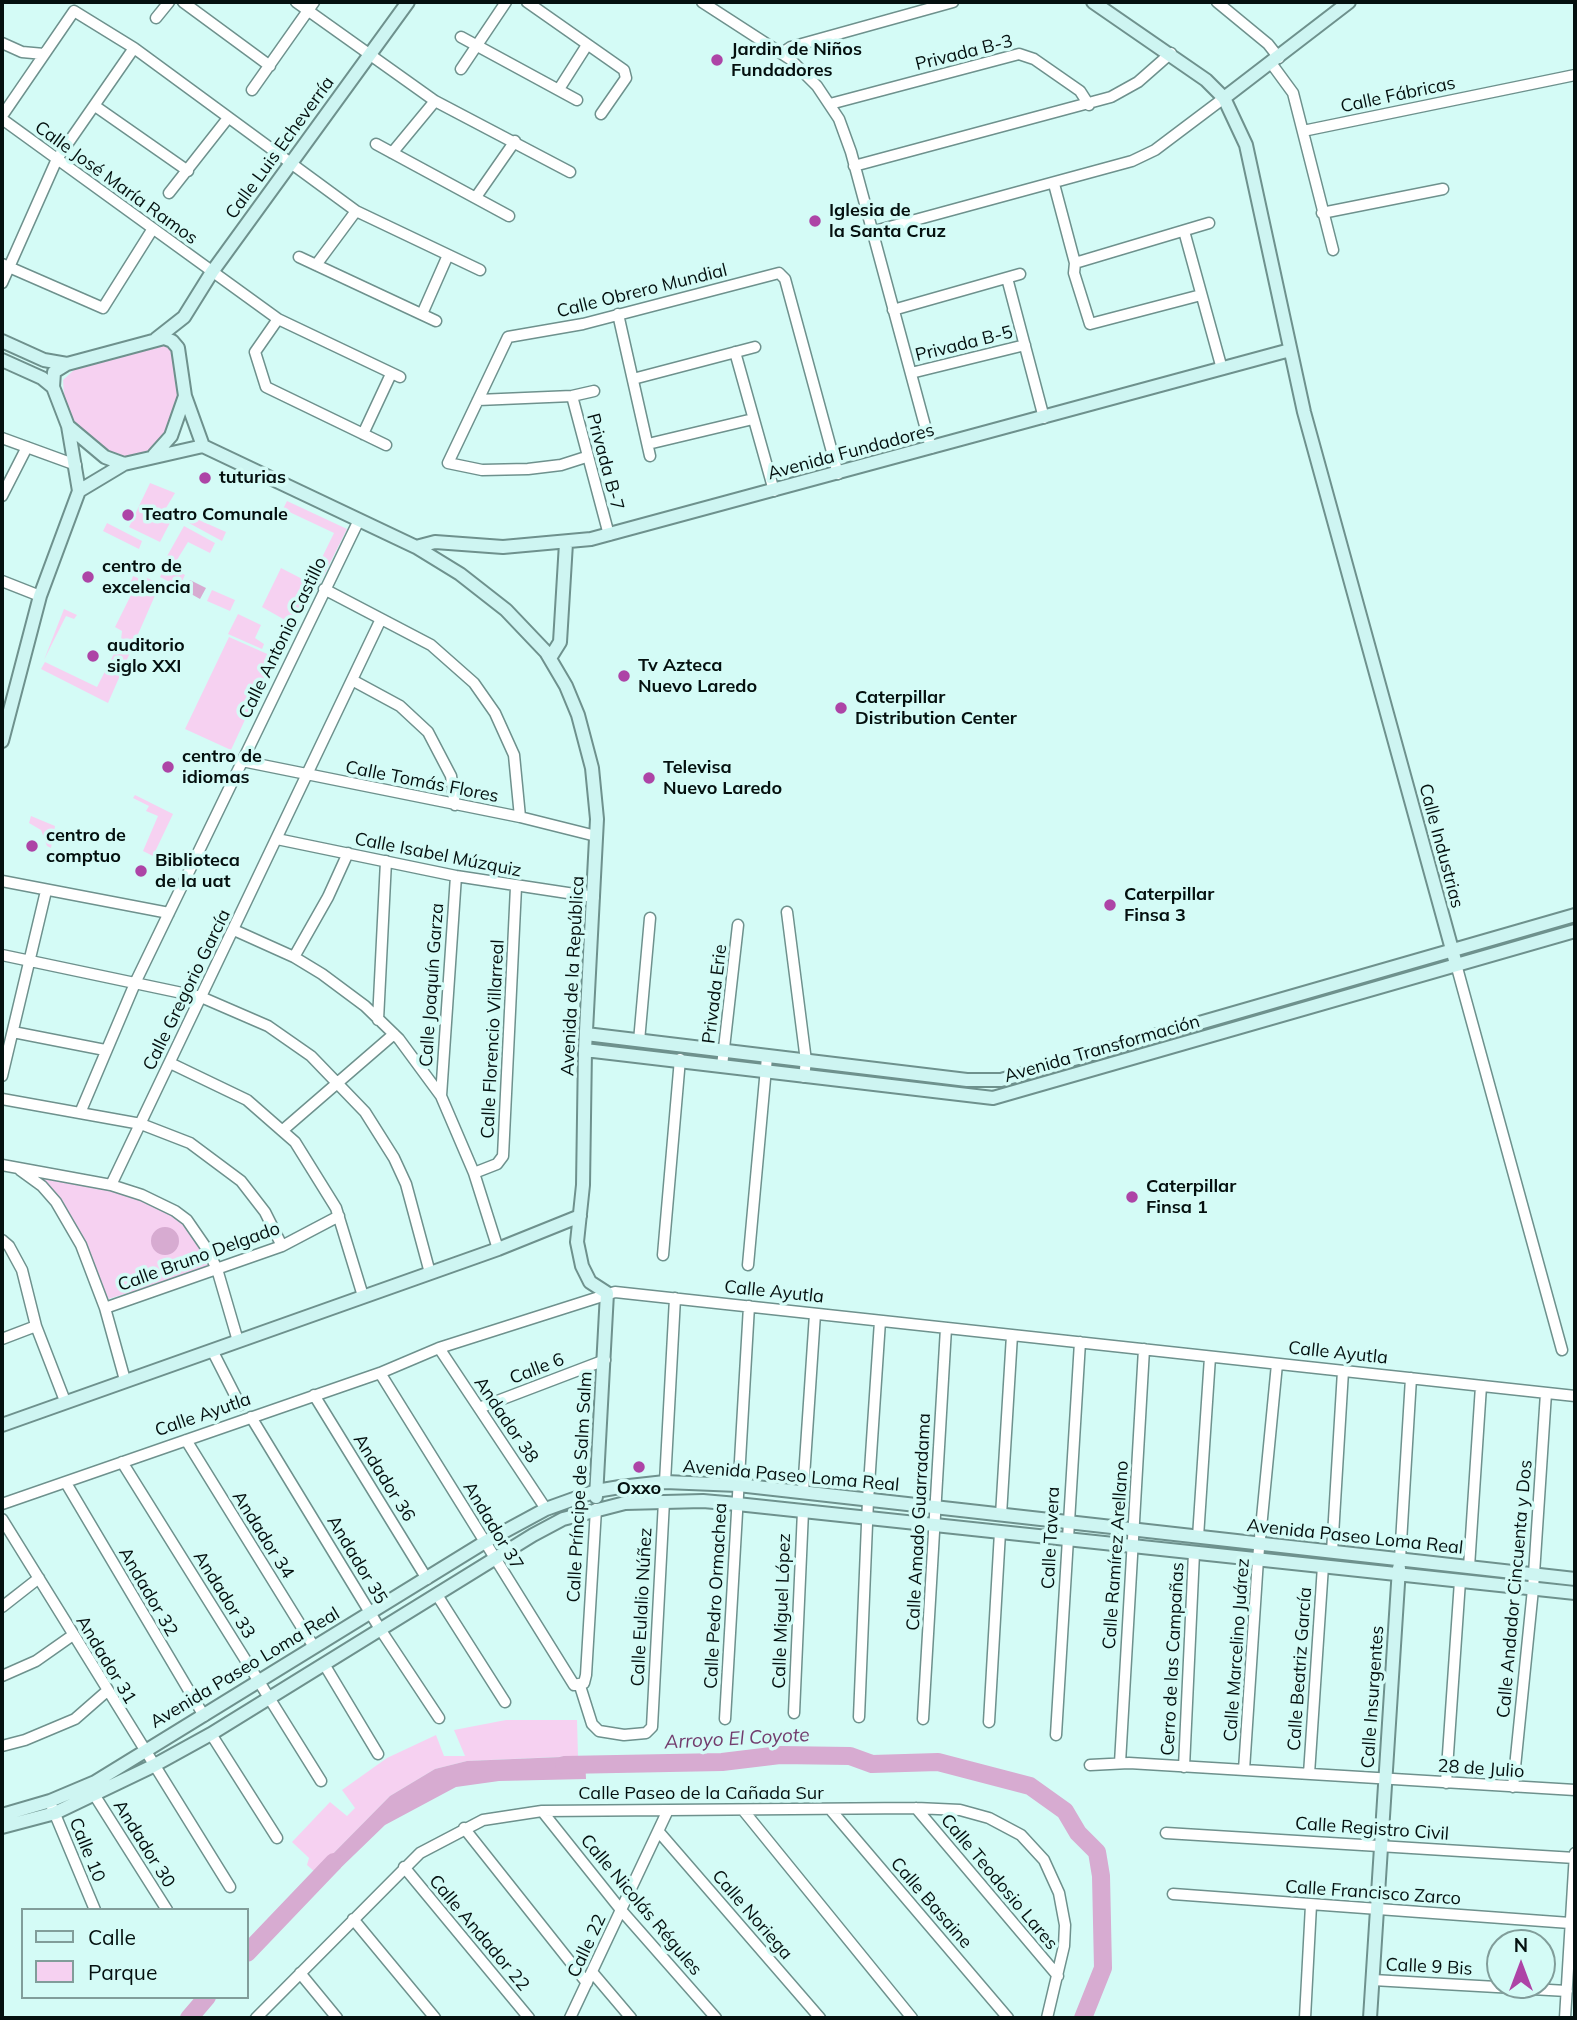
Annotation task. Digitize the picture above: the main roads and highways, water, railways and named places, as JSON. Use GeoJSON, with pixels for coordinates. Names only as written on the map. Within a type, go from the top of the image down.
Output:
{"type":"FeatureCollection","features":[{"type":"Feature","properties":{"kind":"waterway","name":"Arroyo El Coyote"},"geometry":{"type":"LineString","coordinates":[[564,1765],[722,1762],[780,1755],[850,1756],[872,1764],[938,1762],[1030,1786],[1065,1811],[1078,1833],[1097,1852],[1101,1876],[1103,1968],[1083,2018]]}},
{"type":"Feature","properties":{"kind":"waterway","name":"Arroyo El Coyote"},"geometry":{"type":"LineString","coordinates":[[248,1952],[334,1862]]}},
{"type":"Feature","properties":{"kind":"waterway","name":"Arroyo El Coyote"},"geometry":{"type":"LineString","coordinates":[[189,2018],[205,1999]]}},
{"type":"Feature","properties":{"kind":"place","name":"Jardin de Niños Fundadores"},"geometry":{"type":"Point","coordinates":[717,60]}},
{"type":"Feature","properties":{"kind":"place","name":"Iglesia de la Santa Cruz"},"geometry":{"type":"Point","coordinates":[815,221]}},
{"type":"Feature","properties":{"kind":"place","name":"tuturias"},"geometry":{"type":"Point","coordinates":[205,478]}},
{"type":"Feature","properties":{"kind":"place","name":"Teatro Comunale"},"geometry":{"type":"Point","coordinates":[128,515]}},
{"type":"Feature","properties":{"kind":"place","name":"centro de excelencia"},"geometry":{"type":"Point","coordinates":[88,577]}},
{"type":"Feature","properties":{"kind":"place","name":"auditorio siglo XXI"},"geometry":{"type":"Point","coordinates":[93,656]}},
{"type":"Feature","properties":{"kind":"place","name":"Tv Azteca Nuevo Laredo"},"geometry":{"type":"Point","coordinates":[624,676]}},
{"type":"Feature","properties":{"kind":"place","name":"Caterpillar Distribution Center"},"geometry":{"type":"Point","coordinates":[841,708]}},
{"type":"Feature","properties":{"kind":"place","name":"centro de idiomas"},"geometry":{"type":"Point","coordinates":[168,767]}},
{"type":"Feature","properties":{"kind":"place","name":"Televisa Nuevo Laredo"},"geometry":{"type":"Point","coordinates":[649,778]}},
{"type":"Feature","properties":{"kind":"place","name":"centro de comptuo"},"geometry":{"type":"Point","coordinates":[32,846]}},
{"type":"Feature","properties":{"kind":"place","name":"Biblioteca de la uat"},"geometry":{"type":"Point","coordinates":[141,871]}},
{"type":"Feature","properties":{"kind":"place","name":"Caterpillar Finsa 3"},"geometry":{"type":"Point","coordinates":[1110,905]}},
{"type":"Feature","properties":{"kind":"place","name":"Caterpillar Finsa 1"},"geometry":{"type":"Point","coordinates":[1132,1197]}},
{"type":"Feature","properties":{"kind":"place","name":"Oxxo"},"geometry":{"type":"Point","coordinates":[639,1467]}}]}
